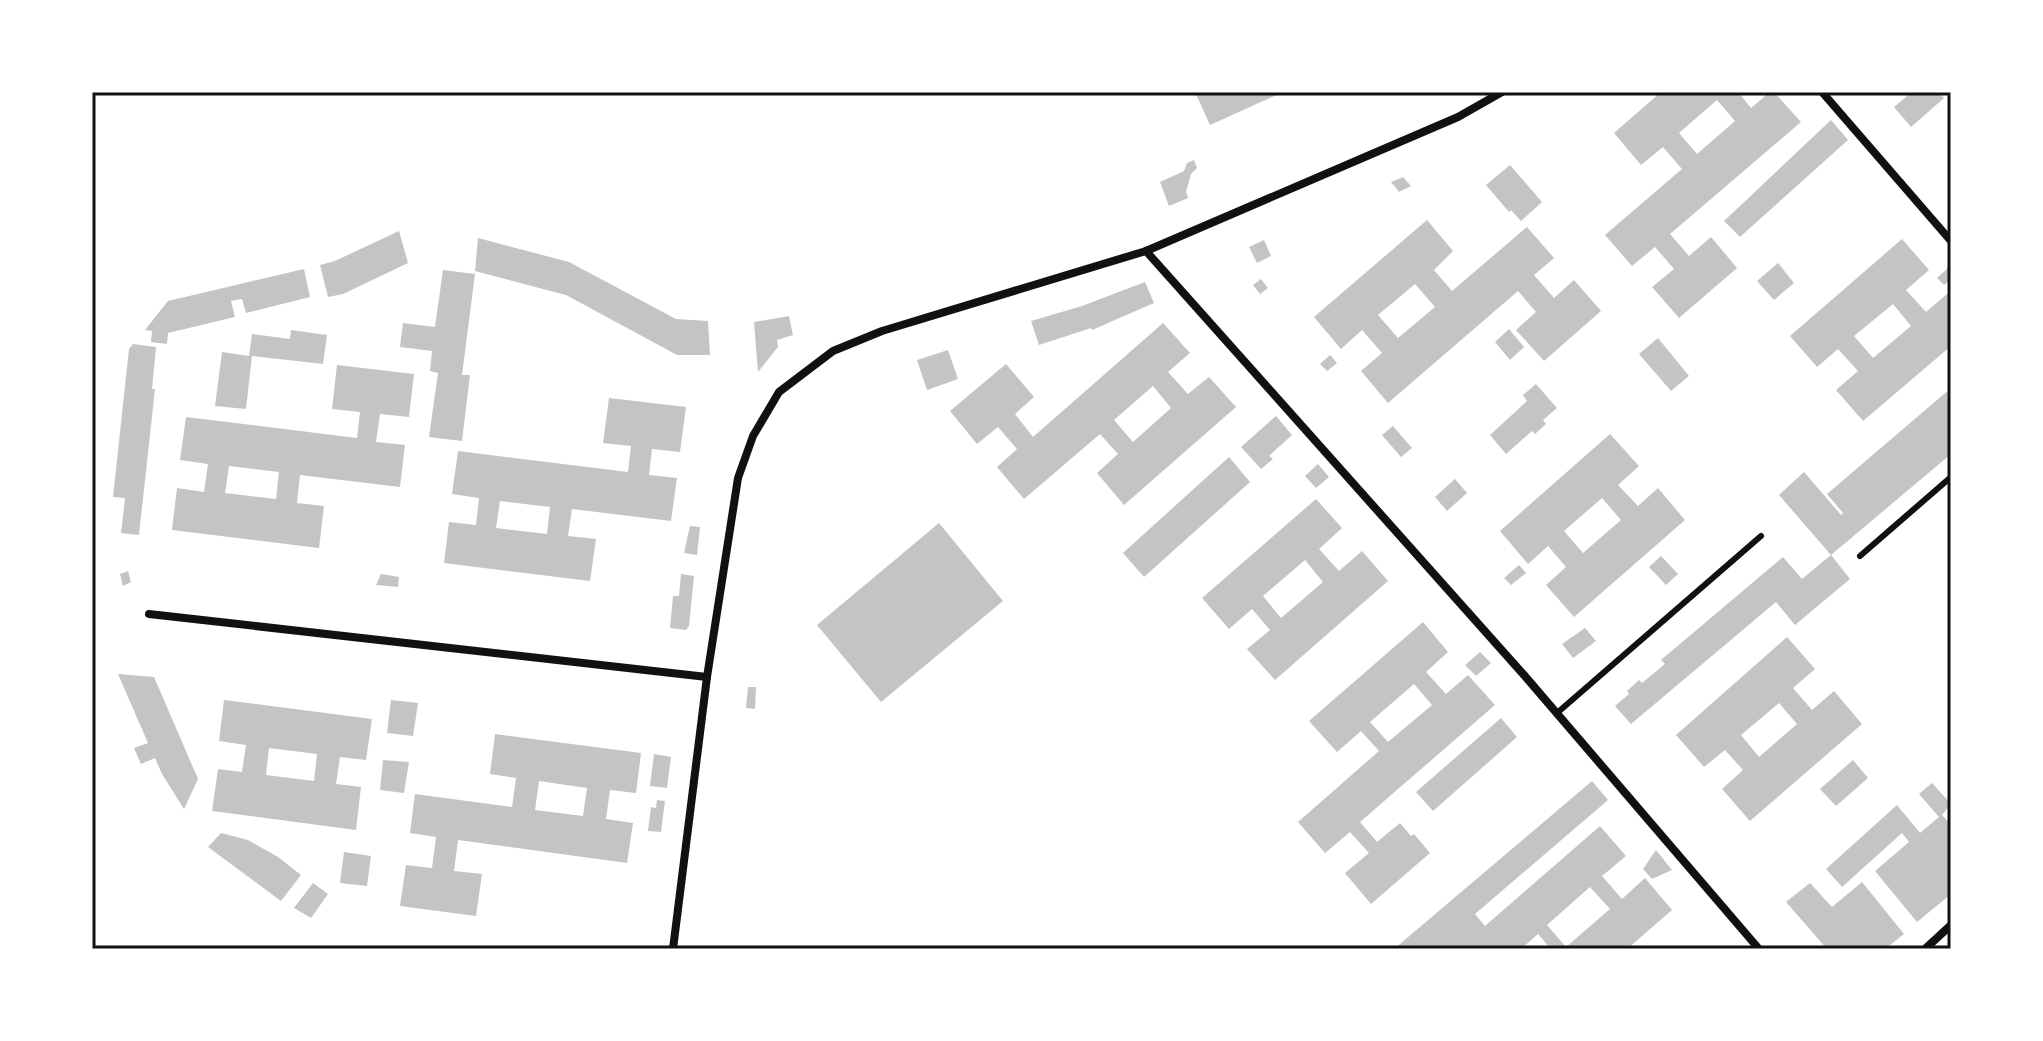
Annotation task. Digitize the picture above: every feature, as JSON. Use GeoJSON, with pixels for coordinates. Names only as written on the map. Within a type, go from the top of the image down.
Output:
{"type":"FeatureCollection","features":[{"type":"Feature","properties":{"kind":"street"},"geometry":{"type":"LineString","coordinates":[[673,949],[707,677],[738,478],[753,436],[779,392],[833,351],[882,331],[1146,251],[1458,117],[1502,92]]}},
{"type":"Feature","properties":{"kind":"street"},"geometry":{"type":"LineString","coordinates":[[1822,92],[1951,241]]}},
{"type":"Feature","properties":{"kind":"street"},"geometry":{"type":"LineString","coordinates":[[1146,251],[1557,713],[1759,949]]}},
{"type":"Feature","properties":{"kind":"street"},"geometry":{"type":"LineString","coordinates":[[149,614],[707,677]]}},
{"type":"Feature","properties":{"kind":"street"},"geometry":{"type":"LineString","coordinates":[[1925,949],[1951,925]]}},
{"type":"Feature","properties":{"kind":"lane"},"geometry":{"type":"LineString","coordinates":[[1860,556],[1951,477]]}},
{"type":"Feature","properties":{"kind":"lane"},"geometry":{"type":"LineString","coordinates":[[1557,713],[1761,536]]}},
{"type":"Feature","properties":{"kind":"building"},"geometry":{"type":"Polygon","coordinates":[[[1195,92],[1283,92],[1210,125],[1195,92]]]}},
{"type":"Feature","properties":{"kind":"building"},"geometry":{"type":"Polygon","coordinates":[[[1661,92],[1738,92],[1751,108],[1774,92],[1801,122],[1670,234],[1689,256],[1711,237],[1737,268],[1679,318],[1652,287],[1674,269],[1655,247],[1632,266],[1605,235],[1682,169],[1663,147],[1641,165],[1614,133],[1661,92]],[[1717,100],[1679,133],[1697,154],[1735,121],[1717,100]]]}},
{"type":"Feature","properties":{"kind":"building"},"geometry":{"type":"Polygon","coordinates":[[[1912,92],[1938,92],[1944,98],[1911,127],[1894,107],[1912,92]]]}},
{"type":"Feature","properties":{"kind":"building"},"geometry":{"type":"Polygon","coordinates":[[[1831,120],[1848,140],[1740,237],[1724,221],[1831,120]]]}},
{"type":"Feature","properties":{"kind":"building"},"geometry":{"type":"Polygon","coordinates":[[[1194,160],[1197,168],[1191,174],[1186,192],[1188,198],[1169,206],[1160,182],[1184,171],[1187,163],[1194,160]]]}},
{"type":"Feature","properties":{"kind":"building"},"geometry":{"type":"Polygon","coordinates":[[[1510,165],[1542,202],[1521,221],[1486,185],[1510,165]]]}},
{"type":"Feature","properties":{"kind":"building"},"geometry":{"type":"Polygon","coordinates":[[[1403,177],[1411,186],[1399,192],[1391,182],[1403,177]]]}},
{"type":"Feature","properties":{"kind":"building"},"geometry":{"type":"Polygon","coordinates":[[[1427,220],[1453,251],[1434,270],[1452,291],[1527,227],[1554,258],[1534,275],[1554,298],[1574,280],[1601,311],[1544,361],[1516,330],[1536,312],[1518,291],[1388,403],[1361,371],[1382,353],[1362,330],[1341,349],[1314,317],[1427,220]],[[1415,284],[1378,315],[1398,338],[1435,307],[1415,284]]]}},
{"type":"Feature","properties":{"kind":"building"},"geometry":{"type":"Polygon","coordinates":[[[399,231],[408,263],[343,294],[328,297],[320,265],[399,231]]]}},
{"type":"Feature","properties":{"kind":"building"},"geometry":{"type":"Polygon","coordinates":[[[478,238],[569,262],[676,319],[708,321],[710,355],[677,355],[566,295],[475,271],[478,238]]]}},
{"type":"Feature","properties":{"kind":"building"},"geometry":{"type":"Polygon","coordinates":[[[1902,239],[1929,270],[1906,290],[1926,312],[1947,294],[1951,298],[1951,346],[1863,421],[1836,390],[1858,371],[1838,349],[1817,367],[1790,336],[1902,239]],[[1893,304],[1854,336],[1873,358],[1911,326],[1893,304]]]}},
{"type":"Feature","properties":{"kind":"building"},"geometry":{"type":"Polygon","coordinates":[[[1264,240],[1271,256],[1257,263],[1249,247],[1264,240]]]}},
{"type":"Feature","properties":{"kind":"building"},"geometry":{"type":"Polygon","coordinates":[[[1951,259],[1951,279],[1944,285],[1937,278],[1946,270],[1951,259]]]}},
{"type":"Feature","properties":{"kind":"building"},"geometry":{"type":"Polygon","coordinates":[[[1778,263],[1794,283],[1774,300],[1757,281],[1778,263]]]}},
{"type":"Feature","properties":{"kind":"building"},"geometry":{"type":"Polygon","coordinates":[[[304,269],[310,297],[246,313],[242,299],[231,301],[235,317],[168,333],[167,344],[151,342],[152,331],[145,330],[168,301],[304,269]]]}},
{"type":"Feature","properties":{"kind":"building"},"geometry":{"type":"Polygon","coordinates":[[[443,270],[475,274],[462,375],[470,375],[462,441],[429,437],[438,373],[430,371],[432,351],[400,347],[403,323],[435,327],[443,270]]]}},
{"type":"Feature","properties":{"kind":"building"},"geometry":{"type":"Polygon","coordinates":[[[1261,279],[1268,288],[1260,294],[1253,285],[1261,279]]]}},
{"type":"Feature","properties":{"kind":"building"},"geometry":{"type":"Polygon","coordinates":[[[1145,282],[1154,303],[1092,330],[1039,345],[1031,321],[1145,282]]]}},
{"type":"Feature","properties":{"kind":"building"},"geometry":{"type":"Polygon","coordinates":[[[789,316],[793,335],[777,340],[778,347],[758,372],[754,322],[789,316]]]}},
{"type":"Feature","properties":{"kind":"building"},"geometry":{"type":"Polygon","coordinates":[[[1163,323],[1190,353],[1168,372],[1188,394],[1209,377],[1236,407],[1124,505],[1097,473],[1118,454],[1100,434],[1024,499],[997,467],[1017,449],[998,427],[977,444],[950,411],[1006,364],[1034,397],[1015,414],[1033,437],[1163,323]],[[1153,386],[1114,420],[1133,442],[1171,408],[1153,386]]]}},
{"type":"Feature","properties":{"kind":"building"},"geometry":{"type":"Polygon","coordinates":[[[1509,329],[1524,347],[1510,360],[1495,342],[1509,329]]]}},
{"type":"Feature","properties":{"kind":"building"},"geometry":{"type":"Polygon","coordinates":[[[291,330],[327,335],[323,364],[252,356],[246,409],[215,406],[222,352],[249,356],[252,334],[290,339],[291,330]]]}},
{"type":"Feature","properties":{"kind":"building"},"geometry":{"type":"Polygon","coordinates":[[[1658,338],[1689,376],[1671,391],[1639,354],[1658,338]]]}},
{"type":"Feature","properties":{"kind":"building"},"geometry":{"type":"Polygon","coordinates":[[[133,344],[156,347],[152,389],[155,389],[139,535],[121,533],[125,498],[113,497],[129,349],[133,344]]]}},
{"type":"Feature","properties":{"kind":"building"},"geometry":{"type":"Polygon","coordinates":[[[948,350],[958,379],[927,390],[917,360],[948,350]]]}},
{"type":"Feature","properties":{"kind":"building"},"geometry":{"type":"Polygon","coordinates":[[[1330,355],[1337,363],[1327,371],[1320,364],[1330,355]]]}},
{"type":"Feature","properties":{"kind":"building"},"geometry":{"type":"Polygon","coordinates":[[[337,365],[414,374],[409,417],[380,414],[376,442],[405,445],[400,487],[300,475],[297,503],[324,506],[319,548],[172,530],[177,488],[204,492],[208,464],[180,460],[186,417],[357,438],[360,412],[332,409],[337,365]],[[229,466],[225,493],[276,499],[279,472],[229,466]]]}},
{"type":"Feature","properties":{"kind":"building"},"geometry":{"type":"Polygon","coordinates":[[[1536,384],[1557,408],[1543,420],[1546,424],[1535,434],[1532,431],[1506,454],[1490,435],[1527,401],[1523,395],[1536,384]]]}},
{"type":"Feature","properties":{"kind":"building"},"geometry":{"type":"Polygon","coordinates":[[[1951,388],[1951,454],[1831,555],[1779,495],[1804,472],[1841,515],[1843,513],[1827,494],[1951,388]]]}},
{"type":"Feature","properties":{"kind":"building"},"geometry":{"type":"Polygon","coordinates":[[[609,398],[686,407],[680,452],[652,449],[649,475],[677,478],[671,521],[572,509],[568,536],[596,539],[590,581],[444,563],[449,522],[476,525],[479,498],[452,494],[458,451],[628,472],[631,446],[603,443],[609,398]],[[500,501],[496,528],[547,534],[550,507],[500,501]]]}},
{"type":"Feature","properties":{"kind":"building"},"geometry":{"type":"Polygon","coordinates":[[[1276,416],[1292,435],[1269,456],[1273,459],[1261,469],[1241,447],[1276,416]]]}},
{"type":"Feature","properties":{"kind":"building"},"geometry":{"type":"Polygon","coordinates":[[[1393,426],[1412,448],[1401,457],[1382,435],[1393,426]]]}},
{"type":"Feature","properties":{"kind":"building"},"geometry":{"type":"Polygon","coordinates":[[[1610,434],[1639,466],[1618,485],[1638,506],[1658,488],[1685,520],[1574,617],[1546,585],[1566,567],[1548,546],[1528,564],[1500,531],[1610,434]],[[1602,498],[1564,531],[1583,553],[1621,520],[1602,498]]]}},
{"type":"Feature","properties":{"kind":"building"},"geometry":{"type":"Polygon","coordinates":[[[1229,457],[1250,482],[1144,577],[1123,553],[1229,457]]]}},
{"type":"Feature","properties":{"kind":"building"},"geometry":{"type":"Polygon","coordinates":[[[1318,464],[1329,477],[1316,488],[1305,476],[1318,464]]]}},
{"type":"Feature","properties":{"kind":"building"},"geometry":{"type":"Polygon","coordinates":[[[1455,479],[1467,493],[1447,511],[1435,497],[1455,479]]]}},
{"type":"Feature","properties":{"kind":"building"},"geometry":{"type":"Polygon","coordinates":[[[1316,499],[1342,528],[1319,549],[1339,571],[1362,551],[1388,581],[1275,680],[1247,649],[1270,630],[1252,609],[1229,629],[1202,598],[1316,499]],[[1305,560],[1263,596],[1281,618],[1323,582],[1305,560]]]}},
{"type":"Feature","properties":{"kind":"building"},"geometry":{"type":"Polygon","coordinates":[[[939,523],[1003,601],[881,702],[817,625],[939,523]]]}},
{"type":"Feature","properties":{"kind":"building"},"geometry":{"type":"Polygon","coordinates":[[[690,526],[700,527],[697,555],[684,553],[690,526]]]}},
{"type":"Feature","properties":{"kind":"building"},"geometry":{"type":"Polygon","coordinates":[[[1831,555],[1850,579],[1795,625],[1776,602],[1631,724],[1615,706],[1639,680],[1642,683],[1665,664],[1661,660],[1783,557],[1802,579],[1831,555]]]}},
{"type":"Feature","properties":{"kind":"building"},"geometry":{"type":"Polygon","coordinates":[[[1661,556],[1678,574],[1666,585],[1649,567],[1661,556]]]}},
{"type":"Feature","properties":{"kind":"building"},"geometry":{"type":"Polygon","coordinates":[[[1519,565],[1526,573],[1511,585],[1504,578],[1519,565]]]}},
{"type":"Feature","properties":{"kind":"building"},"geometry":{"type":"Polygon","coordinates":[[[128,571],[131,582],[123,586],[120,574],[128,571]]]}},
{"type":"Feature","properties":{"kind":"building"},"geometry":{"type":"Polygon","coordinates":[[[381,574],[399,577],[398,587],[376,585],[381,574]]]}},
{"type":"Feature","properties":{"kind":"building"},"geometry":{"type":"Polygon","coordinates":[[[681,574],[694,576],[686,630],[670,628],[673,596],[679,596],[681,574]]]}},
{"type":"Feature","properties":{"kind":"building"},"geometry":{"type":"Polygon","coordinates":[[[1423,622],[1448,652],[1426,672],[1446,694],[1468,675],[1495,705],[1360,822],[1377,842],[1400,823],[1430,853],[1371,904],[1345,873],[1369,853],[1350,832],[1325,853],[1298,822],[1379,751],[1361,731],[1337,752],[1309,721],[1423,622]],[[1414,684],[1370,722],[1388,742],[1432,705],[1414,684]]]}},
{"type":"Feature","properties":{"kind":"building"},"geometry":{"type":"Polygon","coordinates":[[[1585,628],[1596,641],[1573,658],[1562,644],[1585,628]]]}},
{"type":"Feature","properties":{"kind":"building"},"geometry":{"type":"Polygon","coordinates":[[[1787,637],[1815,669],[1793,688],[1812,710],[1834,691],[1862,724],[1750,821],[1722,789],[1743,770],[1725,750],[1704,767],[1676,735],[1787,637]],[[1779,703],[1741,735],[1759,757],[1797,724],[1779,703]]]}},
{"type":"Feature","properties":{"kind":"building"},"geometry":{"type":"Polygon","coordinates":[[[1480,652],[1491,663],[1476,676],[1465,665],[1480,652]]]}},
{"type":"Feature","properties":{"kind":"building"},"geometry":{"type":"Polygon","coordinates":[[[118,674],[154,677],[198,779],[184,809],[155,758],[141,764],[134,748],[148,743],[118,674]]]}},
{"type":"Feature","properties":{"kind":"building"},"geometry":{"type":"Polygon","coordinates":[[[748,687],[756,687],[755,709],[746,708],[748,687]]]}},
{"type":"Feature","properties":{"kind":"building"},"geometry":{"type":"Polygon","coordinates":[[[224,700],[372,719],[366,760],[340,757],[336,784],[361,787],[356,830],[212,811],[218,769],[242,772],[246,745],[219,741],[224,700]],[[269,748],[266,775],[314,781],[317,754],[269,748]]]}},
{"type":"Feature","properties":{"kind":"building"},"geometry":{"type":"Polygon","coordinates":[[[391,700],[418,703],[413,736],[387,733],[391,700]]]}},
{"type":"Feature","properties":{"kind":"building"},"geometry":{"type":"Polygon","coordinates":[[[1501,718],[1517,737],[1433,811],[1416,792],[1501,718]]]}},
{"type":"Feature","properties":{"kind":"building"},"geometry":{"type":"Polygon","coordinates":[[[495,734],[641,753],[636,793],[610,790],[606,819],[633,823],[627,863],[458,840],[454,871],[482,874],[476,916],[400,906],[406,865],[432,868],[436,837],[410,833],[415,794],[512,807],[516,778],[490,774],[495,734]],[[539,781],[535,810],[583,816],[587,788],[539,781]]]}},
{"type":"Feature","properties":{"kind":"building"},"geometry":{"type":"Polygon","coordinates":[[[654,754],[671,757],[667,788],[650,786],[654,754]]]}},
{"type":"Feature","properties":{"kind":"building"},"geometry":{"type":"Polygon","coordinates":[[[383,760],[409,762],[404,793],[380,790],[383,760]]]}},
{"type":"Feature","properties":{"kind":"building"},"geometry":{"type":"Polygon","coordinates":[[[1853,760],[1868,778],[1836,806],[1820,789],[1853,760]]]}},
{"type":"Feature","properties":{"kind":"building"},"geometry":{"type":"Polygon","coordinates":[[[1592,781],[1608,800],[1475,914],[1485,926],[1600,826],[1626,856],[1602,876],[1622,899],[1645,878],[1672,910],[1627,949],[1551,949],[1538,934],[1521,949],[1394,949],[1592,781]],[[1590,887],[1547,925],[1566,947],[1610,909],[1590,887]]]}},
{"type":"Feature","properties":{"kind":"building"},"geometry":{"type":"Polygon","coordinates":[[[1932,783],[1951,804],[1942,815],[1951,825],[1951,894],[1917,922],[1875,871],[1909,842],[1902,833],[1842,887],[1826,869],[1897,805],[1920,833],[1939,817],[1919,794],[1932,783]]]}},
{"type":"Feature","properties":{"kind":"building"},"geometry":{"type":"Polygon","coordinates":[[[657,800],[665,801],[661,832],[648,831],[651,807],[656,808],[657,800]]]}},
{"type":"Feature","properties":{"kind":"building"},"geometry":{"type":"Polygon","coordinates":[[[221,833],[248,840],[301,875],[281,901],[208,847],[221,833]]]}},
{"type":"Feature","properties":{"kind":"building"},"geometry":{"type":"Polygon","coordinates":[[[1656,850],[1672,870],[1652,879],[1643,869],[1656,850]]]}},
{"type":"Feature","properties":{"kind":"building"},"geometry":{"type":"Polygon","coordinates":[[[344,852],[371,856],[367,886],[340,883],[344,852]]]}},
{"type":"Feature","properties":{"kind":"building"},"geometry":{"type":"Polygon","coordinates":[[[1862,882],[1904,934],[1885,949],[1827,949],[1786,902],[1810,883],[1832,907],[1862,882]]]}},
{"type":"Feature","properties":{"kind":"building"},"geometry":{"type":"Polygon","coordinates":[[[313,883],[328,894],[311,918],[294,908],[313,883]]]}}]}
